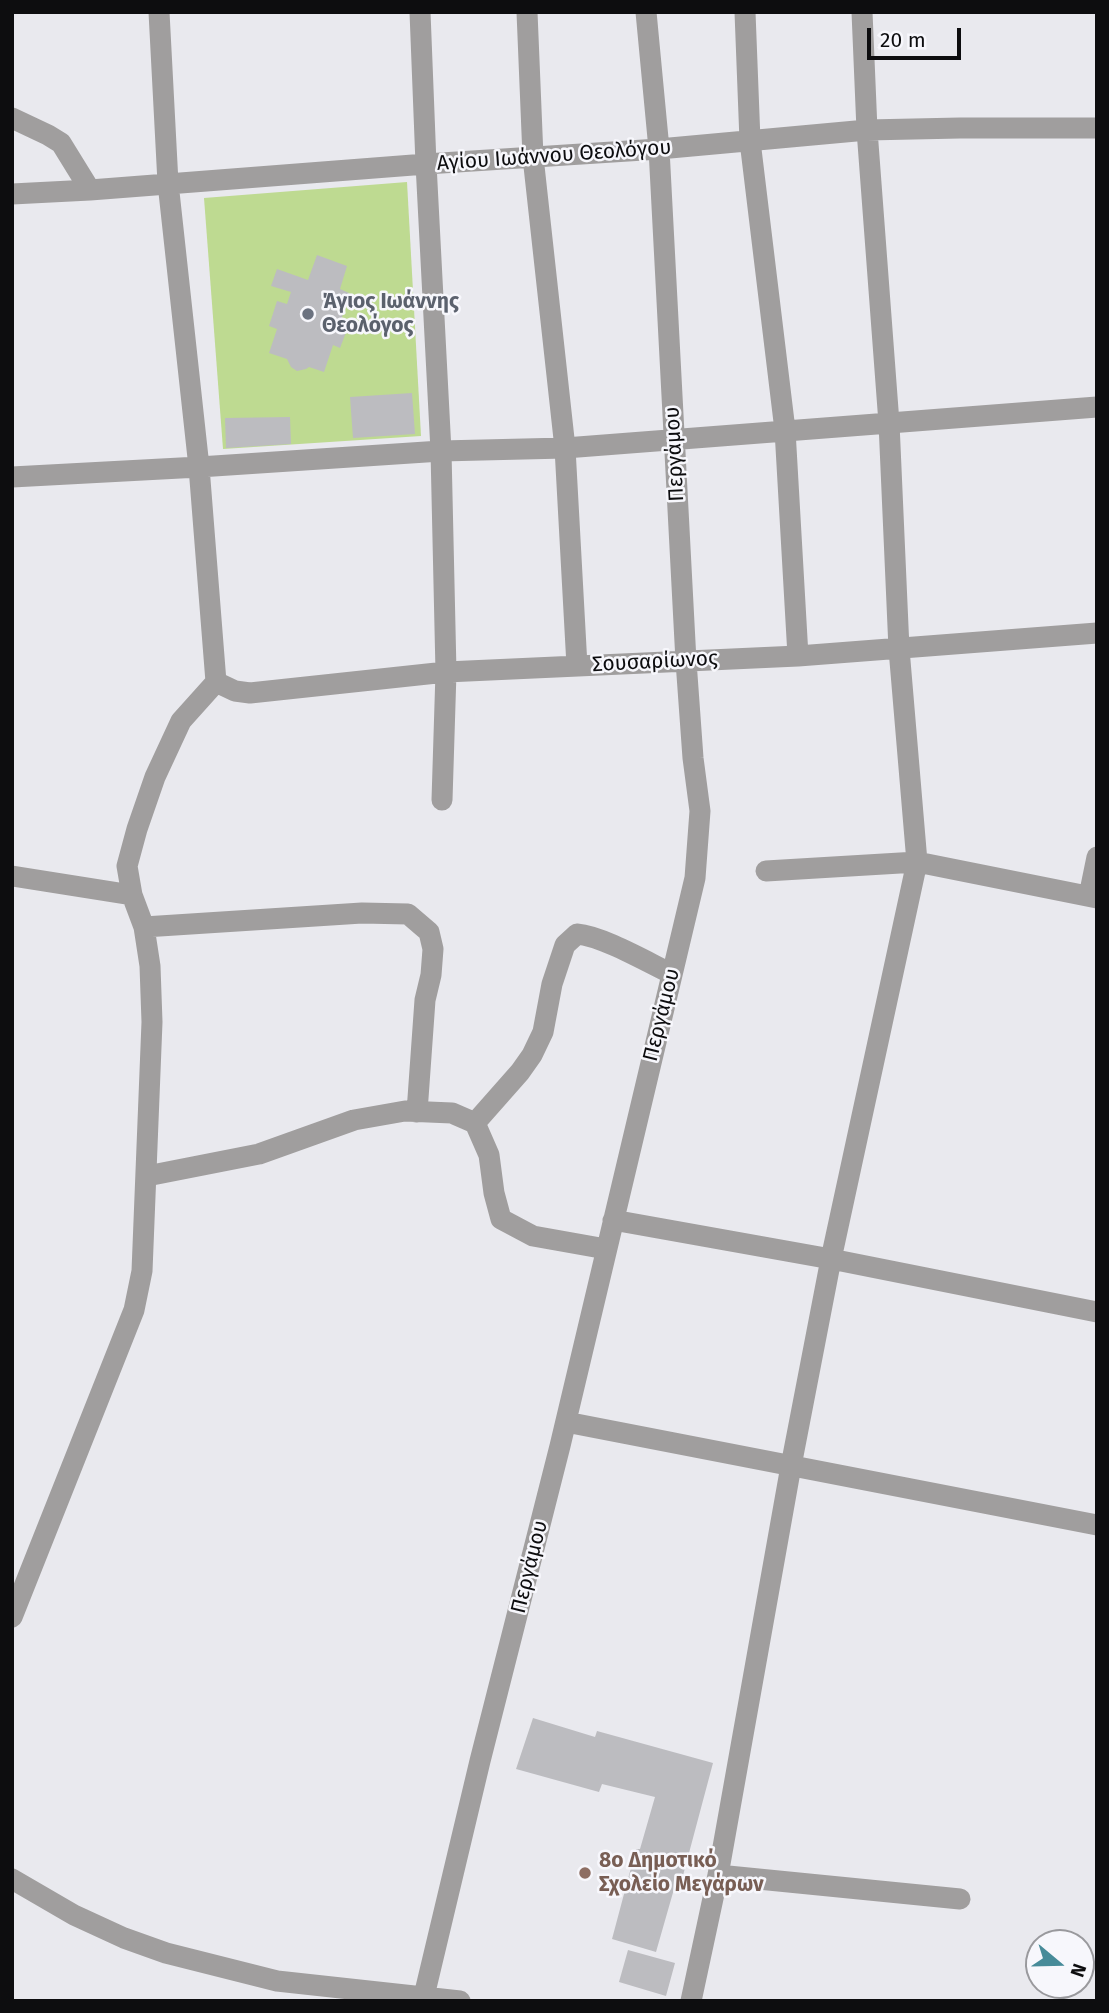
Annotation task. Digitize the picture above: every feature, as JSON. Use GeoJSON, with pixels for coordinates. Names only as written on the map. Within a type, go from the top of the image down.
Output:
{"type":"FeatureCollection","features":[{"type":"Feature","properties":{"kind":"street"},"geometry":{"type":"LineString","coordinates":[[12,1617],[135,1310],[142,1271],[152,1022],[150,966],[144,927],[132,895],[127,866],[136,830],[155,777],[181,721],[216,681],[199,467],[168,183],[159,12]]}},
{"type":"Feature","properties":{"kind":"street"},"geometry":{"type":"LineString","coordinates":[[420,12],[441,451],[446,672],[442,800]]}},
{"type":"Feature","properties":{"kind":"street"},"geometry":{"type":"LineString","coordinates":[[527,12],[533,157],[565,448],[577,666]]}},
{"type":"Feature","properties":{"kind":"street","name":"Περγάμου"},"geometry":{"type":"LineString","coordinates":[[424,1996],[566,1422],[695,878],[700,811],[686,661],[659,149],[646,12]]}},
{"type":"Feature","properties":{"kind":"street"},"geometry":{"type":"LineString","coordinates":[[745,12],[750,141],[785,430],[798,656]]}},
{"type":"Feature","properties":{"kind":"street"},"geometry":{"type":"LineString","coordinates":[[691,2001],[718,1875],[831,1259],[917,862],[899,649],[889,424],[867,131],[862,12]]}},
{"type":"Feature","properties":{"kind":"street"},"geometry":{"type":"LineString","coordinates":[[12,118],[61,143],[90,190]]}},
{"type":"Feature","properties":{"kind":"street","name":"Αγίου Ιωάννου Θεολόγου"},"geometry":{"type":"LineString","coordinates":[[12,194],[659,149],[867,131],[1097,128]]}},
{"type":"Feature","properties":{"kind":"street"},"geometry":{"type":"LineString","coordinates":[[12,477],[441,451],[565,448],[1097,407]]}},
{"type":"Feature","properties":{"kind":"street","name":"Σουσαρίωνος"},"geometry":{"type":"LineString","coordinates":[[216,681],[235,691],[250,693],[446,672],[798,656],[1097,633]]}},
{"type":"Feature","properties":{"kind":"street"},"geometry":{"type":"LineString","coordinates":[[766,871],[917,862],[1093,897],[1097,857]]}},
{"type":"Feature","properties":{"kind":"street"},"geometry":{"type":"LineString","coordinates":[[12,876],[132,895]]}},
{"type":"Feature","properties":{"kind":"street"},"geometry":{"type":"LineString","coordinates":[[144,927],[362,913],[408,914],[429,932],[433,949],[425,1000],[416,1112]]}},
{"type":"Feature","properties":{"kind":"street"},"geometry":{"type":"LineString","coordinates":[[475,1123],[532,1055],[542,1032],[552,984],[565,945],[578,934],[587,934],[672,974]]}},
{"type":"Feature","properties":{"kind":"street"},"geometry":{"type":"LineString","coordinates":[[147,1176],[259,1154],[354,1120],[405,1111],[452,1113],[475,1123],[489,1155],[501,1219],[533,1236],[606,1250]]}},
{"type":"Feature","properties":{"kind":"street"},"geometry":{"type":"LineString","coordinates":[[613,1220],[831,1259],[1097,1312]]}},
{"type":"Feature","properties":{"kind":"street"},"geometry":{"type":"LineString","coordinates":[[566,1422],[1097,1525]]}},
{"type":"Feature","properties":{"kind":"street"},"geometry":{"type":"LineString","coordinates":[[718,1875],[960,1899]]}},
{"type":"Feature","properties":{"kind":"street"},"geometry":{"type":"LineString","coordinates":[[12,1879],[74,1915],[124,1938],[166,1953],[277,1981],[460,2001]]}},
{"type":"Feature","properties":{"kind":"green space"},"geometry":{"type":"Polygon","coordinates":[[[407,182],[421,436],[223,449],[204,198],[407,182]]]}},
{"type":"Feature","properties":{"kind":"building","name":"Άγιος Ιωάννης Θεολόγος"},"geometry":{"type":"Polygon","coordinates":[[[317,255],[347,266],[340,289],[349,293],[340,324],[348,327],[340,348],[333,345],[324,372],[309,367],[297,371],[287,359],[269,353],[277,329],[269,326],[277,301],[287,304],[291,292],[271,286],[277,269],[308,280],[317,255]]]}},
{"type":"Feature","properties":{"kind":"building"},"geometry":{"type":"Polygon","coordinates":[[[412,393],[415,434],[353,438],[350,397],[412,393]]]}},
{"type":"Feature","properties":{"kind":"building"},"geometry":{"type":"Polygon","coordinates":[[[290,417],[291,444],[226,448],[225,418],[290,417]]]}},
{"type":"Feature","properties":{"kind":"building"},"geometry":{"type":"Polygon","coordinates":[[[533,1718],[595,1737],[597,1731],[713,1763],[681,1883],[676,1882],[656,1952],[612,1939],[636,1849],[640,1849],[655,1797],[602,1784],[599,1792],[516,1769],[533,1718]]]}},
{"type":"Feature","properties":{"kind":"building"},"geometry":{"type":"Polygon","coordinates":[[[628,1950],[675,1963],[666,1996],[619,1982],[628,1950]]]}},
{"type":"Feature","properties":{"kind":"place","name":"Άγιος Ιωάννης Θεολόγος"},"geometry":{"type":"Point","coordinates":[308,314]}},
{"type":"Feature","properties":{"kind":"place","name":"8ο Δημοτικό Σχολείο Μεγάρων"},"geometry":{"type":"Point","coordinates":[585,1873]}}]}
